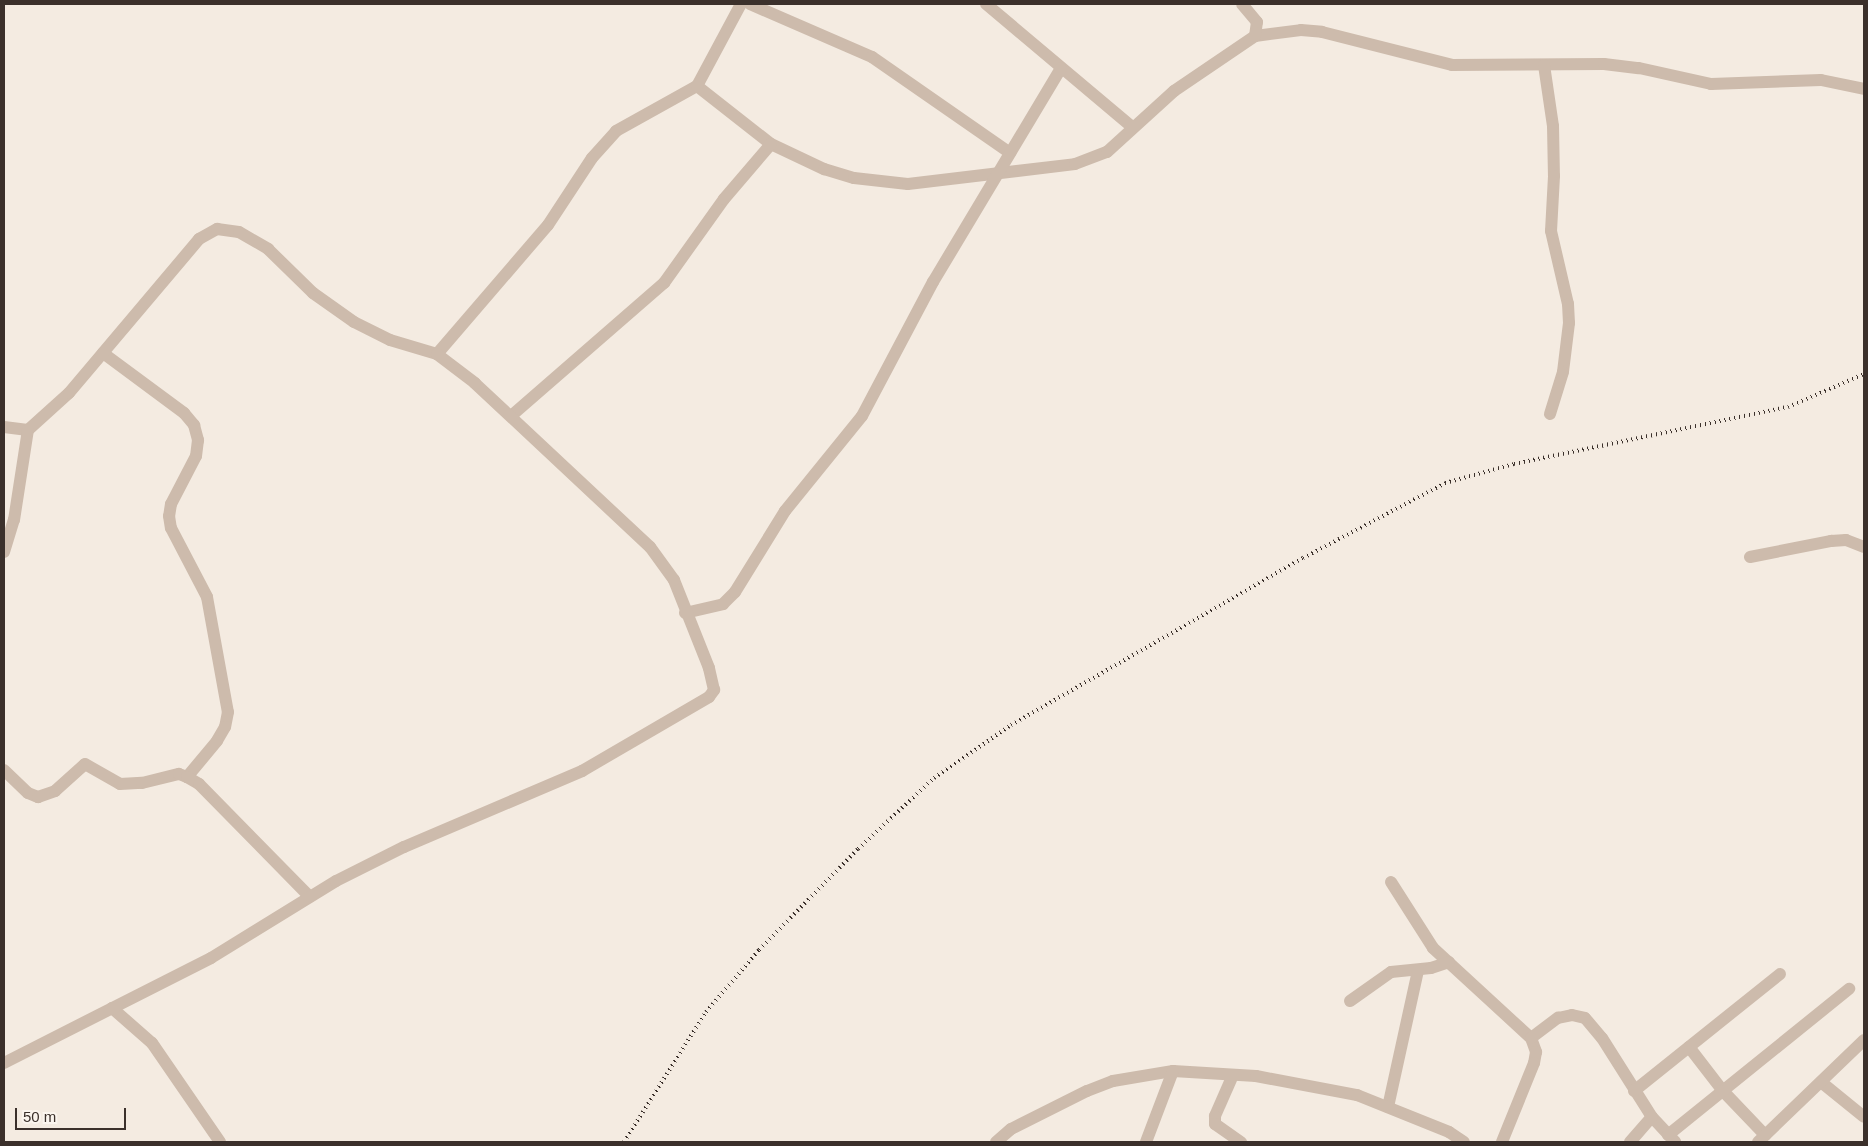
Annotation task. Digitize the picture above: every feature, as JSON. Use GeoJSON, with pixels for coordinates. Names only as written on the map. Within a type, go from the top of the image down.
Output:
{"type":"FeatureCollection","features":[{"type":"Feature","properties":{"kind":"street"},"geometry":{"type":"LineString","coordinates":[[437,354],[548,226],[592,158],[616,131],[696,86],[741,4]]}},
{"type":"Feature","properties":{"kind":"street"},"geometry":{"type":"LineString","coordinates":[[750,4],[872,57],[1010,153]]}},
{"type":"Feature","properties":{"kind":"street"},"geometry":{"type":"LineString","coordinates":[[986,4],[1133,128]]}},
{"type":"Feature","properties":{"kind":"street"},"geometry":{"type":"LineString","coordinates":[[1242,4],[1257,22],[1255,36]]}},
{"type":"Feature","properties":{"kind":"street"},"geometry":{"type":"LineString","coordinates":[[696,86],[771,144],[824,169],[883,183],[908,184],[996,175],[1091,160],[1107,152],[1174,91],[1255,36],[1301,30],[1322,32],[1452,65],[1622,65],[1711,84],[1821,80],[1864,89]]}},
{"type":"Feature","properties":{"kind":"street"},"geometry":{"type":"LineString","coordinates":[[1544,64],[1553,135],[1550,230],[1569,324],[1563,372],[1550,414]]}},
{"type":"Feature","properties":{"kind":"street"},"geometry":{"type":"LineString","coordinates":[[685,613],[723,604],[735,592],[785,511],[862,416],[933,282],[1061,68]]}},
{"type":"Feature","properties":{"kind":"street"},"geometry":{"type":"LineString","coordinates":[[511,416],[664,283],[724,199],[771,144]]}},
{"type":"Feature","properties":{"kind":"street"},"geometry":{"type":"LineString","coordinates":[[4,552],[14,520],[28,430],[69,393],[199,239],[217,228],[239,232],[268,248],[313,293],[354,322],[390,340],[437,354],[511,416],[650,547],[674,580],[685,613],[714,680],[714,690],[709,697],[582,771],[404,847],[310,897],[211,958],[4,1063]]}},
{"type":"Feature","properties":{"kind":"street"},"geometry":{"type":"LineString","coordinates":[[103,353],[184,412],[194,425],[198,440],[196,456],[171,504],[169,516],[171,528],[207,597],[228,712],[225,727],[217,741],[187,777]]}},
{"type":"Feature","properties":{"kind":"street"},"geometry":{"type":"LineString","coordinates":[[4,427],[28,430]]}},
{"type":"Feature","properties":{"kind":"street"},"geometry":{"type":"LineString","coordinates":[[1750,557],[1839,540],[1864,547]]}},
{"type":"Feature","properties":{"kind":"street"},"geometry":{"type":"LineString","coordinates":[[4,770],[28,793],[38,797],[55,791],[85,764],[120,784],[142,783],[179,774],[187,777],[199,784],[310,897]]}},
{"type":"Feature","properties":{"kind":"street"},"geometry":{"type":"LineString","coordinates":[[1391,882],[1421,934],[1531,1038],[1536,1052],[1534,1063],[1502,1142]]}},
{"type":"Feature","properties":{"kind":"street"},"geometry":{"type":"LineString","coordinates":[[1350,1001],[1391,972],[1418,970],[1450,962]]}},
{"type":"Feature","properties":{"kind":"street"},"geometry":{"type":"LineString","coordinates":[[1388,1107],[1418,970]]}},
{"type":"Feature","properties":{"kind":"street"},"geometry":{"type":"LineString","coordinates":[[1634,1091],[1780,974]]}},
{"type":"Feature","properties":{"kind":"street"},"geometry":{"type":"LineString","coordinates":[[1531,1038],[1558,1018],[1572,1015],[1585,1018],[1602,1038],[1652,1117],[1671,1139],[1723,1091],[1849,989]]}},
{"type":"Feature","properties":{"kind":"street"},"geometry":{"type":"LineString","coordinates":[[112,1008],[152,1043],[220,1142]]}},
{"type":"Feature","properties":{"kind":"street"},"geometry":{"type":"LineString","coordinates":[[1689,1047],[1761,1138],[1864,1040]]}},
{"type":"Feature","properties":{"kind":"street"},"geometry":{"type":"LineString","coordinates":[[996,1142],[1012,1129],[1086,1091],[1113,1081],[1173,1071],[1233,1074],[1358,1095],[1449,1132],[1464,1142]]}},
{"type":"Feature","properties":{"kind":"street"},"geometry":{"type":"LineString","coordinates":[[1146,1142],[1173,1071]]}},
{"type":"Feature","properties":{"kind":"street"},"geometry":{"type":"LineString","coordinates":[[1233,1074],[1215,1116],[1215,1124],[1241,1142]]}},
{"type":"Feature","properties":{"kind":"street"},"geometry":{"type":"LineString","coordinates":[[1821,1082],[1864,1117]]}},
{"type":"Feature","properties":{"kind":"street"},"geometry":{"type":"LineString","coordinates":[[1630,1142],[1652,1117]]}},
{"type":"Feature","properties":{"kind":"railway"},"geometry":{"type":"LineString","coordinates":[[624,1142],[706,1012],[759,950],[858,849],[934,778],[1011,725],[1303,558],[1445,483],[1514,464],[1788,407],[1864,374]]}}]}
